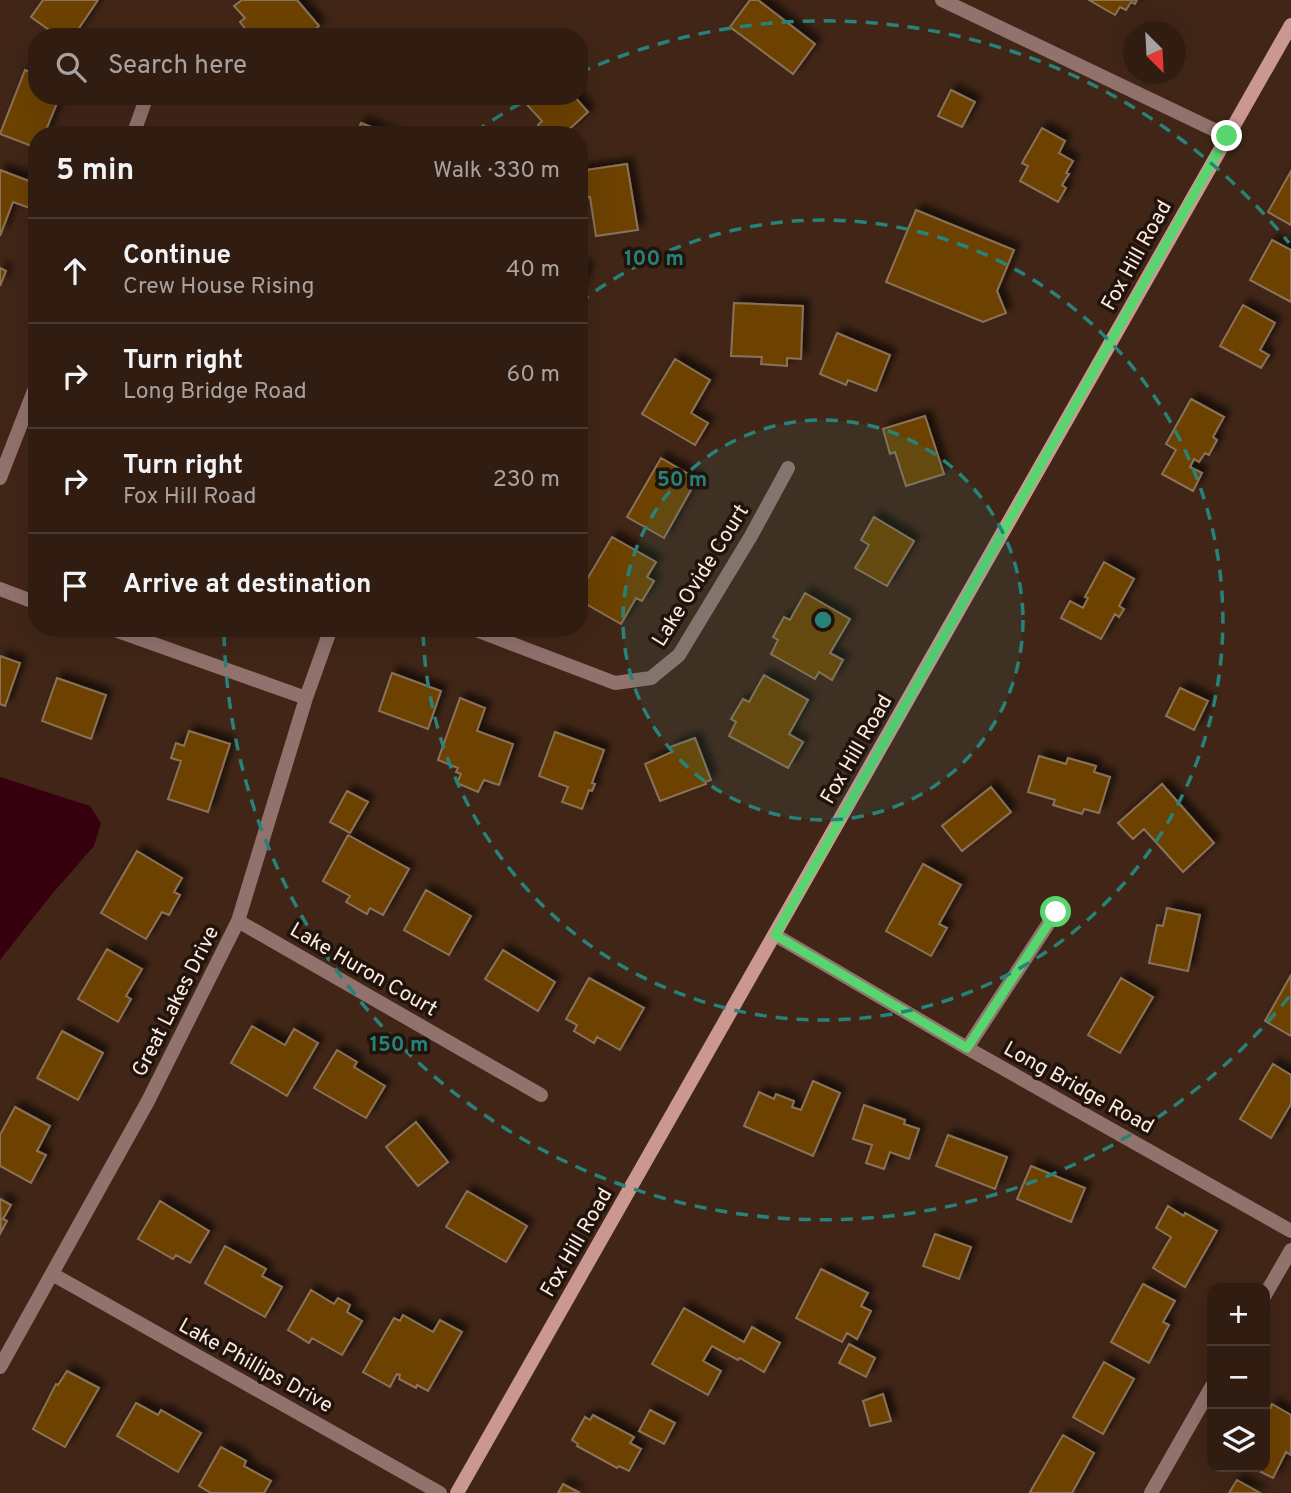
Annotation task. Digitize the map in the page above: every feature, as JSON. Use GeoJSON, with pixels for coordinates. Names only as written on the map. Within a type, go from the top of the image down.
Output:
{"type":"FeatureCollection","features":[{"type":"Feature","properties":{"kind":"main road","name":"Fox Hill Road"},"geometry":{"type":"LineString","coordinates":[[457,1493],[1291,25]]}},
{"type":"Feature","properties":{"kind":"street"},"geometry":{"type":"LineString","coordinates":[[942,0],[1227,136]]}},
{"type":"Feature","properties":{"kind":"street"},"geometry":{"type":"LineString","coordinates":[[135,126],[144,105]]}},
{"type":"Feature","properties":{"kind":"street"},"geometry":{"type":"LineString","coordinates":[[0,478],[28,406]]}},
{"type":"Feature","properties":{"kind":"street","name":"Lake Ovide Court"},"geometry":{"type":"LineString","coordinates":[[495,637],[615,683],[651,678],[679,655],[751,536],[788,468]]}},
{"type":"Feature","properties":{"kind":"street"},"geometry":{"type":"LineString","coordinates":[[0,590],[28,600]]}},
{"type":"Feature","properties":{"kind":"street"},"geometry":{"type":"LineString","coordinates":[[134,637],[306,698]]}},
{"type":"Feature","properties":{"kind":"street","name":"Great Lakes Drive"},"geometry":{"type":"LineString","coordinates":[[0,1367],[148,1101],[238,921],[306,698],[328,637]]}},
{"type":"Feature","properties":{"kind":"street"},"geometry":{"type":"LineString","coordinates":[[967,1048],[1056,912]]}},
{"type":"Feature","properties":{"kind":"street","name":"Lake Huron Court"},"geometry":{"type":"LineString","coordinates":[[238,921],[541,1095]]}},
{"type":"Feature","properties":{"kind":"street","name":"Long Bridge Road"},"geometry":{"type":"LineString","coordinates":[[775,935],[967,1048],[1291,1231]]}},
{"type":"Feature","properties":{"kind":"street"},"geometry":{"type":"LineString","coordinates":[[1270,1286],[1291,1250]]}},
{"type":"Feature","properties":{"kind":"street","name":"Lake Phillips Drive"},"geometry":{"type":"LineString","coordinates":[[52,1274],[440,1493]]}},
{"type":"Feature","properties":{"kind":"street"},"geometry":{"type":"LineString","coordinates":[[1151,1493],[1207,1395]]}},
{"type":"Feature","properties":{"kind":"shaded area"},"geometry":{"type":"Polygon","coordinates":[[[0,777],[90,806],[101,823],[94,846],[0,960],[0,777]]]}},
{"type":"Feature","properties":{"kind":"building"},"geometry":{"type":"Polygon","coordinates":[[[43,0],[98,0],[79,28],[46,28],[31,17],[43,0]]]}},
{"type":"Feature","properties":{"kind":"building"},"geometry":{"type":"Polygon","coordinates":[[[242,0],[297,0],[319,26],[245,28],[240,22],[245,18],[234,6],[242,0]]]}},
{"type":"Feature","properties":{"kind":"building"},"geometry":{"type":"Polygon","coordinates":[[[750,0],[758,0],[815,44],[793,74],[730,27],[750,0]]]}},
{"type":"Feature","properties":{"kind":"building"},"geometry":{"type":"Polygon","coordinates":[[[1089,0],[1137,0],[1135,4],[1131,2],[1126,10],[1120,7],[1115,15],[1089,0]]]}},
{"type":"Feature","properties":{"kind":"building"},"geometry":{"type":"Polygon","coordinates":[[[25,70],[28,71],[28,105],[56,105],[48,126],[28,126],[28,145],[0,134],[25,70]]]}},
{"type":"Feature","properties":{"kind":"building"},"geometry":{"type":"Polygon","coordinates":[[[951,90],[975,102],[962,127],[938,116],[951,90]]]}},
{"type":"Feature","properties":{"kind":"building"},"geometry":{"type":"Polygon","coordinates":[[[527,105],[582,105],[588,112],[573,126],[539,126],[542,121],[527,105]]]}},
{"type":"Feature","properties":{"kind":"building"},"geometry":{"type":"Polygon","coordinates":[[[1042,128],[1065,141],[1059,153],[1073,161],[1062,185],[1066,188],[1058,202],[1020,181],[1028,166],[1022,163],[1042,128]]]}},
{"type":"Feature","properties":{"kind":"building"},"geometry":{"type":"Polygon","coordinates":[[[627,164],[638,230],[596,236],[588,197],[588,170],[627,164]]]}},
{"type":"Feature","properties":{"kind":"building"},"geometry":{"type":"Polygon","coordinates":[[[0,170],[28,181],[28,207],[13,202],[0,236],[0,170]]]}},
{"type":"Feature","properties":{"kind":"building"},"geometry":{"type":"Polygon","coordinates":[[[1291,171],[1291,225],[1268,212],[1291,171]]]}},
{"type":"Feature","properties":{"kind":"building"},"geometry":{"type":"Polygon","coordinates":[[[916,210],[1014,250],[997,291],[1006,313],[983,322],[886,282],[916,210]]]}},
{"type":"Feature","properties":{"kind":"building"},"geometry":{"type":"Polygon","coordinates":[[[1272,240],[1291,250],[1291,302],[1250,280],[1272,240]]]}},
{"type":"Feature","properties":{"kind":"building"},"geometry":{"type":"Polygon","coordinates":[[[0,268],[6,271],[0,286],[0,268]]]}},
{"type":"Feature","properties":{"kind":"building"},"geometry":{"type":"Polygon","coordinates":[[[734,303],[803,306],[801,359],[787,358],[787,366],[761,364],[762,357],[731,356],[734,303]]]}},
{"type":"Feature","properties":{"kind":"building"},"geometry":{"type":"Polygon","coordinates":[[[1243,305],[1275,323],[1260,350],[1269,355],[1261,368],[1220,346],[1243,305]]]}},
{"type":"Feature","properties":{"kind":"building"},"geometry":{"type":"Polygon","coordinates":[[[837,333],[890,355],[876,391],[848,380],[846,385],[820,374],[837,333]]]}},
{"type":"Feature","properties":{"kind":"building"},"geometry":{"type":"Polygon","coordinates":[[[675,359],[710,380],[691,413],[708,423],[695,445],[642,414],[675,359]]]}},
{"type":"Feature","properties":{"kind":"building"},"geometry":{"type":"Polygon","coordinates":[[[1191,399],[1224,417],[1213,437],[1217,440],[1209,455],[1205,453],[1199,462],[1194,459],[1190,467],[1202,473],[1193,491],[1162,474],[1176,450],[1166,444],[1191,399]]]}},
{"type":"Feature","properties":{"kind":"building"},"geometry":{"type":"Polygon","coordinates":[[[925,416],[944,474],[906,486],[895,452],[890,454],[883,429],[925,416]]]}},
{"type":"Feature","properties":{"kind":"building"},"geometry":{"type":"Polygon","coordinates":[[[661,458],[697,479],[664,538],[627,517],[661,458]]]}},
{"type":"Feature","properties":{"kind":"building"},"geometry":{"type":"Polygon","coordinates":[[[874,517],[914,541],[887,586],[855,568],[869,545],[861,540],[874,517]]]}},
{"type":"Feature","properties":{"kind":"building"},"geometry":{"type":"Polygon","coordinates":[[[612,537],[656,562],[647,577],[654,581],[642,601],[636,598],[621,624],[588,605],[588,578],[612,537]]]}},
{"type":"Feature","properties":{"kind":"building"},"geometry":{"type":"Polygon","coordinates":[[[1104,562],[1134,579],[1119,606],[1124,609],[1119,617],[1115,614],[1101,639],[1061,618],[1070,601],[1083,608],[1088,598],[1085,597],[1104,562]]]}},
{"type":"Feature","properties":{"kind":"building"},"geometry":{"type":"Polygon","coordinates":[[[805,593],[850,619],[830,653],[843,660],[832,680],[819,672],[815,679],[771,654],[778,640],[773,637],[784,617],[790,620],[805,593]]]}},
{"type":"Feature","properties":{"kind":"building"},"geometry":{"type":"Polygon","coordinates":[[[0,656],[20,663],[5,706],[0,704],[0,656]]]}},
{"type":"Feature","properties":{"kind":"building"},"geometry":{"type":"Polygon","coordinates":[[[392,673],[441,691],[428,729],[379,711],[392,673]]]}},
{"type":"Feature","properties":{"kind":"building"},"geometry":{"type":"Polygon","coordinates":[[[764,675],[808,700],[789,734],[803,742],[788,768],[729,736],[736,722],[731,719],[743,699],[749,702],[764,675]]]}},
{"type":"Feature","properties":{"kind":"building"},"geometry":{"type":"Polygon","coordinates":[[[57,678],[106,695],[91,739],[42,721],[57,678]]]}},
{"type":"Feature","properties":{"kind":"building"},"geometry":{"type":"Polygon","coordinates":[[[1180,688],[1208,701],[1194,730],[1166,716],[1180,688]]]}},
{"type":"Feature","properties":{"kind":"building"},"geometry":{"type":"Polygon","coordinates":[[[460,698],[485,708],[477,731],[513,744],[499,785],[484,780],[478,792],[457,783],[461,774],[456,772],[458,768],[438,760],[460,698]]]}},
{"type":"Feature","properties":{"kind":"building"},"geometry":{"type":"Polygon","coordinates":[[[189,731],[230,744],[208,812],[168,799],[181,761],[171,758],[176,743],[184,746],[189,731]]]}},
{"type":"Feature","properties":{"kind":"building"},"geometry":{"type":"Polygon","coordinates":[[[555,732],[604,750],[592,783],[595,784],[592,791],[589,790],[582,809],[562,802],[568,787],[539,776],[555,732]]]}},
{"type":"Feature","properties":{"kind":"building"},"geometry":{"type":"Polygon","coordinates":[[[695,738],[711,780],[660,801],[645,764],[672,752],[670,747],[695,738]]]}},
{"type":"Feature","properties":{"kind":"building"},"geometry":{"type":"Polygon","coordinates":[[[1039,756],[1066,764],[1068,758],[1096,766],[1094,772],[1110,777],[1099,813],[1084,809],[1082,814],[1053,805],[1055,800],[1028,792],[1039,756]]]}},
{"type":"Feature","properties":{"kind":"building"},"geometry":{"type":"Polygon","coordinates":[[[1162,784],[1214,843],[1183,872],[1144,829],[1133,839],[1118,823],[1162,784]]]}},
{"type":"Feature","properties":{"kind":"building"},"geometry":{"type":"Polygon","coordinates":[[[991,787],[1011,812],[962,851],[942,826],[991,787]]]}},
{"type":"Feature","properties":{"kind":"building"},"geometry":{"type":"Polygon","coordinates":[[[347,791],[368,802],[350,833],[330,822],[347,791]]]}},
{"type":"Feature","properties":{"kind":"building"},"geometry":{"type":"Polygon","coordinates":[[[348,835],[409,869],[383,915],[370,908],[367,914],[346,902],[350,896],[323,881],[348,835]]]}},
{"type":"Feature","properties":{"kind":"building"},"geometry":{"type":"Polygon","coordinates":[[[137,851],[182,878],[174,892],[180,895],[169,915],[162,912],[146,939],[101,913],[137,851]]]}},
{"type":"Feature","properties":{"kind":"building"},"geometry":{"type":"Polygon","coordinates":[[[923,864],[961,885],[939,924],[947,928],[931,956],[886,931],[923,864]]]}},
{"type":"Feature","properties":{"kind":"building"},"geometry":{"type":"Polygon","coordinates":[[[426,890],[471,916],[449,955],[404,930],[426,890]]]}},
{"type":"Feature","properties":{"kind":"building"},"geometry":{"type":"Polygon","coordinates":[[[1167,908],[1200,915],[1188,971],[1149,963],[1157,925],[1163,926],[1167,908]]]}},
{"type":"Feature","properties":{"kind":"building"},"geometry":{"type":"Polygon","coordinates":[[[107,949],[142,969],[126,996],[131,999],[118,1022],[78,999],[107,949]]]}},
{"type":"Feature","properties":{"kind":"building"},"geometry":{"type":"Polygon","coordinates":[[[503,950],[555,982],[538,1011],[485,979],[503,950]]]}},
{"type":"Feature","properties":{"kind":"building"},"geometry":{"type":"Polygon","coordinates":[[[1291,975],[1291,1036],[1265,1021],[1291,975]]]}},
{"type":"Feature","properties":{"kind":"building"},"geometry":{"type":"Polygon","coordinates":[[[589,978],[644,1008],[620,1050],[597,1037],[594,1043],[574,1031],[577,1025],[566,1019],[589,978]]]}},
{"type":"Feature","properties":{"kind":"building"},"geometry":{"type":"Polygon","coordinates":[[[1121,978],[1153,997],[1120,1053],[1088,1035],[1121,978]]]}},
{"type":"Feature","properties":{"kind":"building"},"geometry":{"type":"Polygon","coordinates":[[[252,1026],[285,1045],[294,1029],[318,1043],[287,1096],[231,1063],[252,1026]]]}},
{"type":"Feature","properties":{"kind":"building"},"geometry":{"type":"Polygon","coordinates":[[[62,1031],[103,1053],[78,1100],[37,1078],[62,1031]]]}},
{"type":"Feature","properties":{"kind":"building"},"geometry":{"type":"Polygon","coordinates":[[[337,1050],[357,1062],[354,1067],[385,1086],[366,1118],[314,1088],[337,1050]]]}},
{"type":"Feature","properties":{"kind":"building"},"geometry":{"type":"Polygon","coordinates":[[[1273,1064],[1291,1075],[1291,1104],[1271,1138],[1240,1119],[1273,1064]]]}},
{"type":"Feature","properties":{"kind":"building"},"geometry":{"type":"Polygon","coordinates":[[[813,1081],[840,1093],[813,1156],[744,1126],[759,1092],[774,1099],[776,1094],[794,1101],[792,1107],[801,1110],[813,1081]]]}},
{"type":"Feature","properties":{"kind":"building"},"geometry":{"type":"Polygon","coordinates":[[[864,1105],[905,1120],[904,1124],[919,1129],[909,1159],[890,1152],[884,1169],[866,1163],[872,1145],[853,1139],[864,1105]]]}},
{"type":"Feature","properties":{"kind":"building"},"geometry":{"type":"Polygon","coordinates":[[[15,1107],[50,1126],[37,1151],[46,1155],[31,1183],[0,1166],[0,1135],[15,1107]]]}},
{"type":"Feature","properties":{"kind":"building"},"geometry":{"type":"Polygon","coordinates":[[[416,1122],[448,1162],[418,1186],[386,1147],[416,1122]]]}},
{"type":"Feature","properties":{"kind":"building"},"geometry":{"type":"Polygon","coordinates":[[[948,1135],[1007,1157],[995,1189],[936,1166],[948,1135]]]}},
{"type":"Feature","properties":{"kind":"building"},"geometry":{"type":"Polygon","coordinates":[[[1031,1166],[1085,1188],[1071,1222],[1017,1199],[1031,1166]]]}},
{"type":"Feature","properties":{"kind":"building"},"geometry":{"type":"Polygon","coordinates":[[[467,1191],[527,1226],[506,1262],[446,1227],[467,1191]]]}},
{"type":"Feature","properties":{"kind":"building"},"geometry":{"type":"Polygon","coordinates":[[[0,1199],[11,1205],[3,1219],[7,1221],[1,1232],[0,1199]]]}},
{"type":"Feature","properties":{"kind":"building"},"geometry":{"type":"Polygon","coordinates":[[[160,1201],[209,1231],[190,1263],[176,1255],[173,1259],[138,1239],[160,1201]]]}},
{"type":"Feature","properties":{"kind":"building"},"geometry":{"type":"Polygon","coordinates":[[[1168,1206],[1217,1231],[1185,1287],[1153,1268],[1171,1237],[1156,1228],[1168,1206]]]}},
{"type":"Feature","properties":{"kind":"building"},"geometry":{"type":"Polygon","coordinates":[[[935,1234],[971,1247],[959,1279],[923,1266],[935,1234]]]}},
{"type":"Feature","properties":{"kind":"building"},"geometry":{"type":"Polygon","coordinates":[[[225,1246],[266,1269],[262,1276],[282,1287],[265,1317],[205,1283],[225,1246]]]}},
{"type":"Feature","properties":{"kind":"building"},"geometry":{"type":"Polygon","coordinates":[[[821,1269],[868,1293],[861,1306],[871,1311],[857,1339],[847,1333],[842,1342],[796,1318],[821,1269]]]}},
{"type":"Feature","properties":{"kind":"building"},"geometry":{"type":"Polygon","coordinates":[[[1143,1284],[1175,1301],[1163,1322],[1169,1325],[1149,1363],[1111,1342],[1143,1284]]]}},
{"type":"Feature","properties":{"kind":"building"},"geometry":{"type":"Polygon","coordinates":[[[311,1290],[334,1304],[338,1298],[350,1305],[347,1312],[362,1321],[342,1355],[312,1338],[309,1343],[288,1330],[311,1290]]]}},
{"type":"Feature","properties":{"kind":"building"},"geometry":{"type":"Polygon","coordinates":[[[684,1308],[744,1342],[752,1327],[780,1343],[764,1372],[712,1346],[703,1361],[721,1371],[708,1395],[652,1364],[684,1308]]]}},
{"type":"Feature","properties":{"kind":"building"},"geometry":{"type":"Polygon","coordinates":[[[403,1315],[433,1332],[440,1320],[462,1332],[428,1391],[399,1379],[400,1375],[397,1374],[390,1387],[363,1372],[394,1318],[400,1321],[403,1315]]]}},
{"type":"Feature","properties":{"kind":"building"},"geometry":{"type":"Polygon","coordinates":[[[849,1344],[875,1358],[866,1377],[839,1363],[849,1344]]]}},
{"type":"Feature","properties":{"kind":"building"},"geometry":{"type":"Polygon","coordinates":[[[1104,1362],[1134,1379],[1103,1434],[1073,1417],[1104,1362]]]}},
{"type":"Feature","properties":{"kind":"building"},"geometry":{"type":"Polygon","coordinates":[[[67,1371],[99,1388],[65,1447],[33,1429],[56,1384],[58,1385],[67,1371]]]}},
{"type":"Feature","properties":{"kind":"building"},"geometry":{"type":"Polygon","coordinates":[[[883,1394],[891,1421],[870,1426],[863,1401],[883,1394]]]}},
{"type":"Feature","properties":{"kind":"building"},"geometry":{"type":"Polygon","coordinates":[[[136,1403],[158,1415],[161,1410],[201,1433],[178,1472],[117,1436],[136,1403]]]}},
{"type":"Feature","properties":{"kind":"building"},"geometry":{"type":"Polygon","coordinates":[[[1272,1404],[1291,1415],[1291,1455],[1286,1452],[1273,1478],[1261,1472],[1270,1472],[1272,1404]]]}},
{"type":"Feature","properties":{"kind":"building"},"geometry":{"type":"Polygon","coordinates":[[[650,1410],[675,1423],[664,1444],[639,1431],[650,1410]]]}},
{"type":"Feature","properties":{"kind":"building"},"geometry":{"type":"Polygon","coordinates":[[[593,1415],[634,1437],[630,1443],[641,1449],[629,1471],[619,1466],[617,1468],[577,1446],[572,1440],[585,1417],[590,1420],[593,1415]]]}},
{"type":"Feature","properties":{"kind":"building"},"geometry":{"type":"Polygon","coordinates":[[[1063,1435],[1094,1453],[1072,1493],[1030,1492],[1063,1435]]]}},
{"type":"Feature","properties":{"kind":"building"},"geometry":{"type":"Polygon","coordinates":[[[221,1447],[246,1461],[244,1466],[271,1481],[264,1493],[211,1493],[199,1486],[221,1447]]]}},
{"type":"Feature","properties":{"kind":"building"},"geometry":{"type":"Polygon","coordinates":[[[1237,1480],[1260,1493],[1229,1493],[1237,1480]]]}},
{"type":"Feature","properties":{"kind":"building"},"geometry":{"type":"Polygon","coordinates":[[[563,1484],[580,1493],[558,1493],[563,1484]]]}},
{"type":"Feature","properties":{"kind":"route"},"geometry":{"type":"LineString","coordinates":[[1056,912],[967,1048],[775,935],[1227,136]]}}]}
